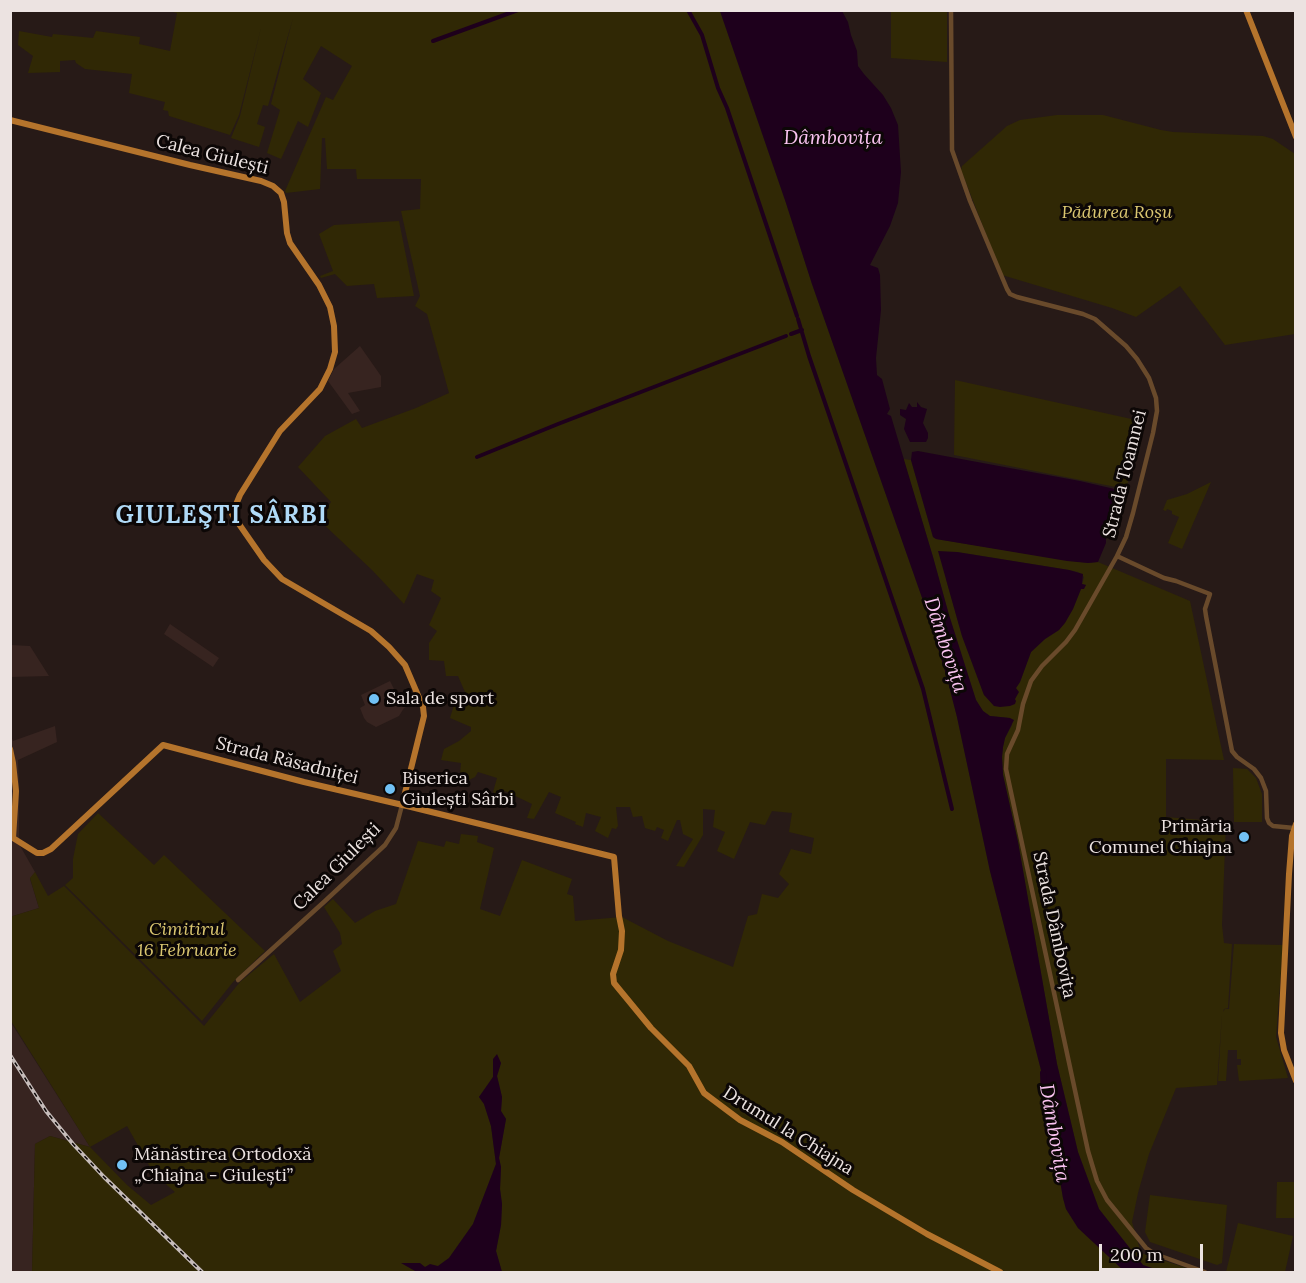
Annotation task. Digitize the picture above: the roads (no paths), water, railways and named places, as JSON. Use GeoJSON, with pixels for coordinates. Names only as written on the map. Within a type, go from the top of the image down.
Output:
{"type":"FeatureCollection","features":[{"type":"Feature","properties":{"kind":"main road"},"geometry":{"type":"LineString","coordinates":[[1246,10],[1295,136]]}},
{"type":"Feature","properties":{"kind":"main road","name":"Calea Giulești"},"geometry":{"type":"LineString","coordinates":[[10,120],[261,181],[273,186],[281,194],[285,202],[290,243],[319,285],[330,307],[334,326],[334,352],[330,369],[320,390],[280,430],[240,495],[232,514],[264,560],[282,579],[371,631],[405,665],[423,707],[424,716],[402,805]]}},
{"type":"Feature","properties":{"kind":"main road","name":"Strada Răsadniței"},"geometry":{"type":"LineString","coordinates":[[10,749],[16,791],[13,838],[37,853],[51,849],[163,745],[304,782],[614,857]]}},
{"type":"Feature","properties":{"kind":"main road"},"geometry":{"type":"LineString","coordinates":[[1295,826],[1281,1036],[1293,1066],[1296,1081]]}},
{"type":"Feature","properties":{"kind":"main road","name":"Drumul la Chiajna"},"geometry":{"type":"LineString","coordinates":[[614,857],[618,916],[622,931],[621,950],[613,974],[614,983],[646,1023],[684,1060],[707,1096],[740,1120],[782,1142],[853,1190],[927,1234],[1000,1272]]}},
{"type":"Feature","properties":{"kind":"street","name":"Strada Toamnei"},"geometry":{"type":"LineString","coordinates":[[951,10],[951,150],[1005,285],[1010,294],[1017,297],[1090,316],[1099,321],[1137,359],[1152,385],[1157,404],[1153,433],[1126,537],[1117,556]]}},
{"type":"Feature","properties":{"kind":"street"},"geometry":{"type":"LineString","coordinates":[[1117,556],[1164,578],[1210,594],[1206,616],[1232,751],[1254,769],[1261,778],[1266,791],[1269,823],[1273,826],[1295,826]]}},
{"type":"Feature","properties":{"kind":"street","name":"Strada Dâmbovița"},"geometry":{"type":"LineString","coordinates":[[1117,556],[1071,636],[1031,681],[1023,704],[1018,730],[1007,754],[1006,769],[1088,1151],[1097,1182],[1107,1200],[1146,1248],[1155,1254],[1205,1272]]}},
{"type":"Feature","properties":{"kind":"street","name":"Calea Giulești"},"geometry":{"type":"LineString","coordinates":[[238,980],[385,845],[396,828],[402,805]]}},
{"type":"Feature","properties":{"kind":"water","name":"Dâmbovița"},"geometry":{"type":"Polygon","coordinates":[[[720,11],[842,11],[857,51],[858,66],[883,95],[898,125],[901,172],[898,203],[890,226],[870,265],[878,268],[880,275],[881,310],[876,358],[877,375],[882,379],[890,409],[887,414],[891,416],[976,700],[983,711],[990,716],[1014,720],[1003,747],[1003,775],[1018,842],[1057,1064],[1078,1152],[1099,1209],[1143,1265],[1164,1272],[1124,1271],[1078,1228],[1066,1209],[1041,1070],[990,871],[946,674],[926,609],[812,284],[720,11]]]}},
{"type":"Feature","properties":{"kind":"water"},"geometry":{"type":"Polygon","coordinates":[[[917,402],[921,407],[927,409],[923,423],[928,433],[926,442],[910,442],[904,429],[906,419],[900,415],[900,409],[906,410],[909,403],[912,407],[917,407],[917,402]]]}},
{"type":"Feature","properties":{"kind":"water"},"geometry":{"type":"Polygon","coordinates":[[[918,451],[1119,490],[1123,498],[1118,515],[1106,535],[1106,543],[1098,562],[1067,561],[936,539],[933,537],[911,460],[912,452],[918,451]]]}},
{"type":"Feature","properties":{"kind":"water"},"geometry":{"type":"Polygon","coordinates":[[[938,551],[957,552],[1083,574],[1082,584],[1086,585],[1084,589],[1081,589],[1065,623],[1031,652],[1016,688],[1019,692],[1015,704],[994,706],[984,695],[962,636],[938,551]]]}},
{"type":"Feature","properties":{"kind":"water"},"geometry":{"type":"Polygon","coordinates":[[[497,1054],[501,1063],[497,1076],[502,1097],[501,1111],[506,1119],[499,1158],[502,1204],[496,1251],[502,1272],[417,1272],[401,1263],[420,1263],[425,1267],[430,1264],[438,1266],[449,1258],[473,1224],[496,1164],[491,1126],[484,1104],[479,1097],[493,1077],[493,1059],[497,1054]]]}},
{"type":"Feature","properties":{"kind":"waterway"},"geometry":{"type":"LineString","coordinates":[[433,41],[518,10]]}},
{"type":"Feature","properties":{"kind":"waterway"},"geometry":{"type":"LineString","coordinates":[[688,10],[702,35],[718,88],[727,108],[797,316]]}},
{"type":"Feature","properties":{"kind":"waterway"},"geometry":{"type":"LineString","coordinates":[[798,319],[923,689],[952,809]]}},
{"type":"Feature","properties":{"kind":"waterway"},"geometry":{"type":"LineString","coordinates":[[791,334],[802,330]]}},
{"type":"Feature","properties":{"kind":"waterway"},"geometry":{"type":"LineString","coordinates":[[477,457],[786,336]]}},
{"type":"Feature","properties":{"kind":"waterway","name":"Dâmbovița"},"geometry":{"type":"LineString","coordinates":[[1043,1073],[1044,1099],[1050,1119]]}},
{"type":"Feature","properties":{"kind":"railway"},"geometry":{"type":"LineString","coordinates":[[10,1055],[46,1111],[73,1144],[202,1272]]}},
{"type":"Feature","properties":{"kind":"place","name":"Sala de sport"},"geometry":{"type":"Point","coordinates":[374,699]}},
{"type":"Feature","properties":{"kind":"place","name":"Biserica Giulești Sârbi"},"geometry":{"type":"Point","coordinates":[390,789]}},
{"type":"Feature","properties":{"kind":"place","name":"Primăria Comunei Chiajna"},"geometry":{"type":"Point","coordinates":[1244,837]}},
{"type":"Feature","properties":{"kind":"place","name":"Mănăstirea Ortodoxă „Chiajna - Giulești”"},"geometry":{"type":"Point","coordinates":[122,1165]}},
{"type":"Feature","properties":{"kind":"district","name":"GIULEŞTI SÂRBI"},"geometry":{"type":"Point","coordinates":[222,516]}},
{"type":"Feature","properties":{"kind":"park label","name":"Pădurea Roșu"},"geometry":{"type":"Point","coordinates":[1117,213]}},
{"type":"Feature","properties":{"kind":"park label","name":"Cimitirul 16 Februarie"},"geometry":{"type":"Point","coordinates":[187,940]}}]}
